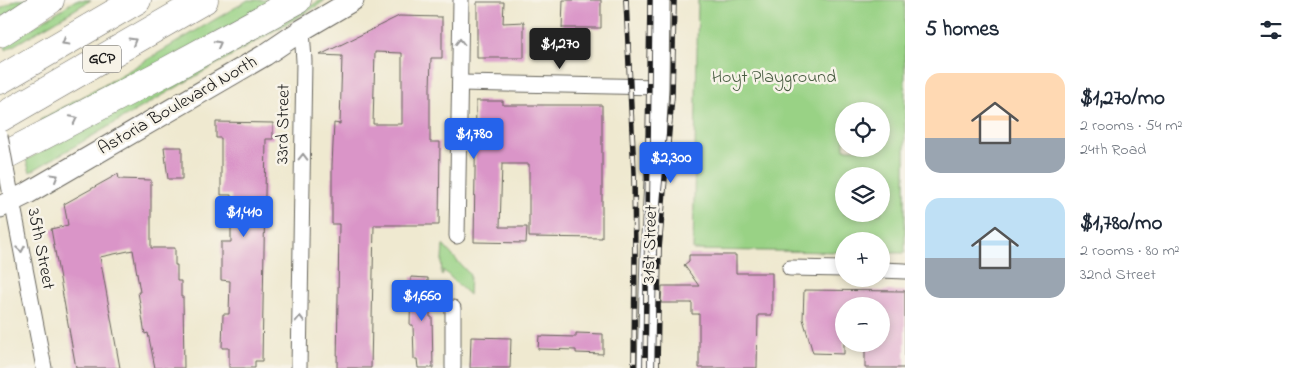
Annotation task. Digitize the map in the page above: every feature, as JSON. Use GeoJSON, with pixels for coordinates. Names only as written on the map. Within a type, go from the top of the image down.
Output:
{"type":"FeatureCollection","features":[{"type":"Feature","properties":{"kind":"highway"},"geometry":{"type":"LineString","coordinates":[[0,33],[50,0]]}},
{"type":"Feature","properties":{"kind":"highway"},"geometry":{"type":"LineString","coordinates":[[0,80],[137,0]]}},
{"type":"Feature","properties":{"kind":"highway","name":"GCP"},"geometry":{"type":"LineString","coordinates":[[0,118],[204,0]]}},
{"type":"Feature","properties":{"kind":"highway"},"geometry":{"type":"LineString","coordinates":[[3,164],[297,0]]}},
{"type":"Feature","properties":{"kind":"main road","name":"Astoria Boulevard North"},"geometry":{"type":"LineString","coordinates":[[6,204],[257,60],[302,30],[353,0]]}},
{"type":"Feature","properties":{"kind":"street"},"geometry":{"type":"LineString","coordinates":[[457,236],[461,0]]}},
{"type":"Feature","properties":{"kind":"street","name":"31st Street"},"geometry":{"type":"LineString","coordinates":[[647,368],[650,256],[659,87],[660,0]]}},
{"type":"Feature","properties":{"kind":"street","name":"33rd Street"},"geometry":{"type":"LineString","coordinates":[[300,368],[304,61],[302,30]]}},
{"type":"Feature","properties":{"kind":"street"},"geometry":{"type":"LineString","coordinates":[[460,83],[659,87]]}},
{"type":"Feature","properties":{"kind":"street","name":"35th Street"},"geometry":{"type":"LineString","coordinates":[[0,136],[6,204],[44,368]]}},
{"type":"Feature","properties":{"kind":"street"},"geometry":{"type":"LineString","coordinates":[[790,268],[835,269]]}},
{"type":"Feature","properties":{"kind":"street"},"geometry":{"type":"LineString","coordinates":[[890,270],[905,270]]}},
{"type":"Feature","properties":{"kind":"street"},"geometry":{"type":"LineString","coordinates":[[453,308],[453,368]]}},
{"type":"Feature","properties":{"kind":"green space"},"geometry":{"type":"Polygon","coordinates":[[[16,0],[33,0],[1,21],[0,9],[16,0]]]}},
{"type":"Feature","properties":{"kind":"green space"},"geometry":{"type":"Polygon","coordinates":[[[76,0],[91,0],[6,50],[5,45],[76,0]]]}},
{"type":"Feature","properties":{"kind":"green space"},"geometry":{"type":"Polygon","coordinates":[[[248,0],[279,0],[43,125],[40,120],[101,87],[248,0]]]}},
{"type":"Feature","properties":{"kind":"green space"},"geometry":{"type":"Polygon","coordinates":[[[321,0],[325,0],[30,172],[26,160],[261,35],[321,0]]]}},
{"type":"Feature","properties":{"kind":"green space","name":"Hoyt Playground"},"geometry":{"type":"Polygon","coordinates":[[[698,0],[905,0],[905,253],[890,253],[890,232],[835,232],[835,252],[693,250],[698,0]]]}},
{"type":"Feature","properties":{"kind":"green space"},"geometry":{"type":"Polygon","coordinates":[[[443,245],[470,275],[469,295],[443,270],[443,275],[441,274],[443,245]]]}},
{"type":"Feature","properties":{"kind":"building"},"geometry":{"type":"Polygon","coordinates":[[[563,0],[601,0],[601,28],[562,28],[563,0]]]}},
{"type":"Feature","properties":{"kind":"building"},"geometry":{"type":"Polygon","coordinates":[[[477,2],[504,2],[503,23],[524,22],[524,58],[477,58],[477,2]]]}},
{"type":"Feature","properties":{"kind":"building"},"geometry":{"type":"Polygon","coordinates":[[[399,16],[442,17],[442,58],[431,58],[430,88],[430,142],[440,142],[439,225],[374,225],[371,368],[337,368],[339,224],[332,224],[332,165],[334,123],[340,124],[342,56],[320,55],[399,16]],[[375,52],[373,124],[402,124],[402,53],[375,52]]]}},
{"type":"Feature","properties":{"kind":"building"},"geometry":{"type":"Polygon","coordinates":[[[476,101],[503,101],[503,105],[602,105],[602,238],[529,237],[529,164],[502,164],[500,227],[527,227],[526,243],[474,242],[476,101]]]}},
{"type":"Feature","properties":{"kind":"building"},"geometry":{"type":"Polygon","coordinates":[[[216,122],[273,123],[273,139],[266,139],[262,361],[255,361],[255,368],[229,368],[229,348],[222,348],[223,314],[229,314],[230,281],[221,280],[221,242],[231,242],[231,195],[221,195],[221,138],[216,138],[216,122]]]}},
{"type":"Feature","properties":{"kind":"building"},"geometry":{"type":"Polygon","coordinates":[[[164,147],[182,147],[182,179],[168,179],[164,147]]]}},
{"type":"Feature","properties":{"kind":"building"},"geometry":{"type":"Polygon","coordinates":[[[118,174],[119,179],[151,180],[151,248],[175,248],[177,281],[181,281],[181,297],[183,297],[184,368],[155,368],[148,333],[145,334],[133,250],[100,257],[120,368],[76,368],[51,229],[68,225],[64,204],[118,174]]]}},
{"type":"Feature","properties":{"kind":"building"},"geometry":{"type":"Polygon","coordinates":[[[689,255],[736,255],[736,273],[772,273],[772,315],[758,315],[757,368],[699,368],[699,314],[692,314],[692,303],[661,303],[662,286],[699,286],[684,265],[689,261],[689,255]]]}},
{"type":"Feature","properties":{"kind":"building"},"geometry":{"type":"Polygon","coordinates":[[[411,277],[428,278],[430,317],[432,317],[433,368],[418,368],[417,359],[414,359],[413,325],[410,325],[411,277]]]}},
{"type":"Feature","properties":{"kind":"building"},"geometry":{"type":"Polygon","coordinates":[[[804,290],[905,291],[905,368],[865,368],[865,352],[890,352],[890,297],[835,297],[835,352],[844,352],[844,354],[813,353],[803,319],[804,290]]]}},
{"type":"Feature","properties":{"kind":"building"},"geometry":{"type":"Polygon","coordinates":[[[576,333],[603,334],[603,354],[576,353],[576,350],[538,349],[539,336],[576,337],[576,333]]]}},
{"type":"Feature","properties":{"kind":"building"},"geometry":{"type":"Polygon","coordinates":[[[471,337],[511,338],[510,368],[470,368],[471,337]]]}},
{"type":"Feature","properties":{"kind":"railway"},"geometry":{"type":"LineString","coordinates":[[626,0],[634,173],[634,368]]}},
{"type":"Feature","properties":{"kind":"railway"},"geometry":{"type":"LineString","coordinates":[[645,368],[650,0]]}},
{"type":"Feature","properties":{"kind":"railway"},"geometry":{"type":"LineString","coordinates":[[657,368],[659,249],[672,96],[674,0]]}}]}
